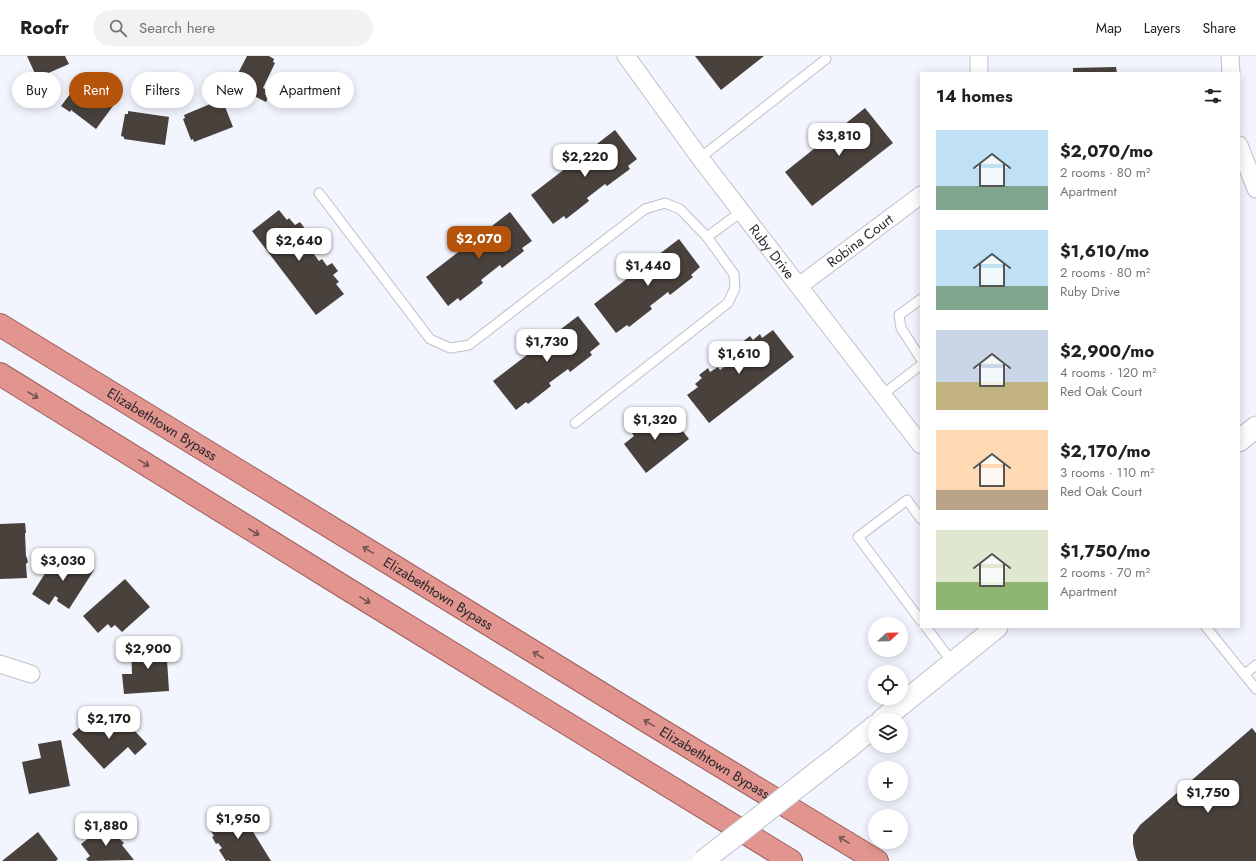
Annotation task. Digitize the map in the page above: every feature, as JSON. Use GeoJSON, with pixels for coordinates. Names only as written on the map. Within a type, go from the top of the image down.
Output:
{"type":"FeatureCollection","features":[{"type":"Feature","properties":{"kind":"highway","name":"Elizabethtown Bypass"},"geometry":{"type":"LineString","coordinates":[[0,326],[252,478],[643,719],[878,861]]}},
{"type":"Feature","properties":{"kind":"highway"},"geometry":{"type":"LineString","coordinates":[[0,374],[791,861]]}},
{"type":"Feature","properties":{"kind":"street","name":"Ruby Drive"},"geometry":{"type":"LineString","coordinates":[[626,56],[700,158],[920,444]]}},
{"type":"Feature","properties":{"kind":"street"},"geometry":{"type":"LineString","coordinates":[[979,56],[979,72]]}},
{"type":"Feature","properties":{"kind":"street"},"geometry":{"type":"LineString","coordinates":[[1230,56],[1231,72]]}},
{"type":"Feature","properties":{"kind":"street"},"geometry":{"type":"LineString","coordinates":[[1240,149],[1256,189]]}},
{"type":"Feature","properties":{"kind":"street","name":"Robina Court"},"geometry":{"type":"LineString","coordinates":[[799,286],[920,197]]}},
{"type":"Feature","properties":{"kind":"street"},"geometry":{"type":"LineString","coordinates":[[1240,440],[1256,427]]}},
{"type":"Feature","properties":{"kind":"street"},"geometry":{"type":"LineString","coordinates":[[890,713],[996,628]]}},
{"type":"Feature","properties":{"kind":"street"},"geometry":{"type":"LineString","coordinates":[[0,664],[31,674]]}},
{"type":"Feature","properties":{"kind":"street"},"geometry":{"type":"LineString","coordinates":[[704,861],[868,732]]}},
{"type":"Feature","properties":{"kind":"lane"},"geometry":{"type":"LineString","coordinates":[[700,158],[826,59]]}},
{"type":"Feature","properties":{"kind":"lane"},"geometry":{"type":"LineString","coordinates":[[319,193],[430,338],[450,348],[469,345],[645,209],[665,203],[680,209],[707,237],[734,274],[735,288],[728,303],[575,424]]}},
{"type":"Feature","properties":{"kind":"lane"},"geometry":{"type":"LineString","coordinates":[[707,237],[741,212]]}},
{"type":"Feature","properties":{"kind":"lane"},"geometry":{"type":"LineString","coordinates":[[920,300],[899,315],[901,328],[920,357]]}},
{"type":"Feature","properties":{"kind":"lane"},"geometry":{"type":"LineString","coordinates":[[882,395],[920,366]]}},
{"type":"Feature","properties":{"kind":"lane"},"geometry":{"type":"LineString","coordinates":[[920,518],[907,500],[858,537],[920,620]]}},
{"type":"Feature","properties":{"kind":"lane"},"geometry":{"type":"LineString","coordinates":[[927,628],[952,662]]}},
{"type":"Feature","properties":{"kind":"lane"},"geometry":{"type":"LineString","coordinates":[[1207,628],[1256,689]]}},
{"type":"Feature","properties":{"kind":"lane"},"geometry":{"type":"LineString","coordinates":[[1245,674],[1256,664]]}},
{"type":"Feature","properties":{"kind":"building"},"geometry":{"type":"Polygon","coordinates":[[[27,56],[65,56],[69,64],[51,72],[34,72],[27,56]]]}},
{"type":"Feature","properties":{"kind":"building"},"geometry":{"type":"Polygon","coordinates":[[[247,56],[269,56],[274,59],[273,62],[275,63],[271,72],[265,72],[265,84],[263,88],[265,89],[265,102],[257,98],[257,72],[239,72],[247,56]]]}},
{"type":"Feature","properties":{"kind":"building"},"geometry":{"type":"Polygon","coordinates":[[[695,56],[764,56],[721,90],[695,56]]]}},
{"type":"Feature","properties":{"kind":"building"},"geometry":{"type":"Polygon","coordinates":[[[1116,67],[1117,72],[1073,72],[1073,68],[1116,67]]]}},
{"type":"Feature","properties":{"kind":"building"},"geometry":{"type":"Polygon","coordinates":[[[69,95],[69,108],[112,108],[96,129],[71,110],[70,112],[61,106],[69,95]]]}},
{"type":"Feature","properties":{"kind":"building"},"geometry":{"type":"Polygon","coordinates":[[[202,107],[226,108],[233,127],[194,142],[193,139],[191,140],[183,119],[185,118],[184,115],[202,107]]]}},
{"type":"Feature","properties":{"kind":"building"},"geometry":{"type":"Polygon","coordinates":[[[865,108],[893,143],[812,206],[785,172],[865,108]]]}},
{"type":"Feature","properties":{"kind":"building"},"geometry":{"type":"Polygon","coordinates":[[[128,111],[169,117],[165,145],[124,139],[124,137],[121,136],[125,114],[128,114],[128,111]]]}},
{"type":"Feature","properties":{"kind":"building"},"geometry":{"type":"Polygon","coordinates":[[[615,130],[637,159],[628,166],[630,169],[607,186],[605,184],[587,198],[589,201],[566,219],[564,216],[553,224],[531,195],[615,130]]]}},
{"type":"Feature","properties":{"kind":"building"},"geometry":{"type":"Polygon","coordinates":[[[279,210],[287,220],[289,218],[295,225],[300,222],[306,230],[302,233],[307,240],[305,242],[319,261],[322,259],[327,266],[332,263],[338,271],[333,275],[339,282],[336,284],[344,294],[316,315],[252,231],[279,210]]]}},
{"type":"Feature","properties":{"kind":"building"},"geometry":{"type":"Polygon","coordinates":[[[510,212],[532,241],[522,248],[524,251],[502,268],[500,265],[481,280],[483,283],[460,301],[458,298],[448,306],[426,277],[510,212]]]}},
{"type":"Feature","properties":{"kind":"building"},"geometry":{"type":"Polygon","coordinates":[[[679,239],[700,267],[691,275],[693,277],[670,295],[668,292],[650,306],[652,309],[629,327],[627,325],[616,333],[594,304],[679,239]]]}},
{"type":"Feature","properties":{"kind":"building"},"geometry":{"type":"Polygon","coordinates":[[[578,316],[600,344],[590,352],[592,355],[570,372],[568,369],[549,383],[551,386],[528,404],[526,402],[516,410],[493,381],[578,316]]]}},
{"type":"Feature","properties":{"kind":"building"},"geometry":{"type":"Polygon","coordinates":[[[773,330],[794,357],[709,423],[687,395],[698,387],[695,384],[702,378],[699,375],[708,368],[710,372],[718,367],[720,370],[739,355],[737,352],[744,347],[741,343],[750,336],[753,340],[760,334],[762,338],[773,330]]]}},
{"type":"Feature","properties":{"kind":"building"},"geometry":{"type":"Polygon","coordinates":[[[667,411],[689,439],[646,473],[624,444],[634,436],[632,433],[639,428],[636,424],[643,418],[647,422],[654,416],[656,420],[667,411]]]}},
{"type":"Feature","properties":{"kind":"building"},"geometry":{"type":"Polygon","coordinates":[[[25,523],[26,556],[28,562],[26,564],[27,578],[0,579],[0,524],[25,523]]]}},
{"type":"Feature","properties":{"kind":"building"},"geometry":{"type":"Polygon","coordinates":[[[56,556],[65,560],[66,563],[75,568],[80,561],[94,570],[69,609],[57,601],[58,598],[55,596],[49,605],[32,594],[56,556]]]}},
{"type":"Feature","properties":{"kind":"building"},"geometry":{"type":"Polygon","coordinates":[[[125,579],[150,607],[122,632],[115,625],[111,628],[108,624],[98,633],[83,616],[125,579]]]}},
{"type":"Feature","properties":{"kind":"building"},"geometry":{"type":"Polygon","coordinates":[[[166,644],[169,691],[124,694],[122,674],[132,674],[131,647],[166,644]]]}},
{"type":"Feature","properties":{"kind":"building"},"geometry":{"type":"Polygon","coordinates":[[[117,712],[147,744],[135,755],[128,747],[104,769],[72,734],[85,723],[93,731],[109,716],[111,718],[117,712]]]}},
{"type":"Feature","properties":{"kind":"building"},"geometry":{"type":"Polygon","coordinates":[[[1252,728],[1256,733],[1256,861],[1138,861],[1133,844],[1133,835],[1140,825],[1252,728]]]}},
{"type":"Feature","properties":{"kind":"building"},"geometry":{"type":"Polygon","coordinates":[[[61,740],[70,786],[29,794],[22,762],[41,758],[38,744],[61,740]]]}},
{"type":"Feature","properties":{"kind":"building"},"geometry":{"type":"Polygon","coordinates":[[[240,810],[271,861],[226,861],[219,850],[222,848],[218,843],[216,844],[212,837],[214,836],[209,828],[240,810]]]}},
{"type":"Feature","properties":{"kind":"building"},"geometry":{"type":"Polygon","coordinates":[[[106,825],[117,839],[119,838],[124,843],[122,845],[134,860],[88,861],[86,859],[90,856],[81,844],[106,825]]]}},
{"type":"Feature","properties":{"kind":"building"},"geometry":{"type":"Polygon","coordinates":[[[38,832],[58,859],[56,861],[2,861],[38,832]]]}}]}
